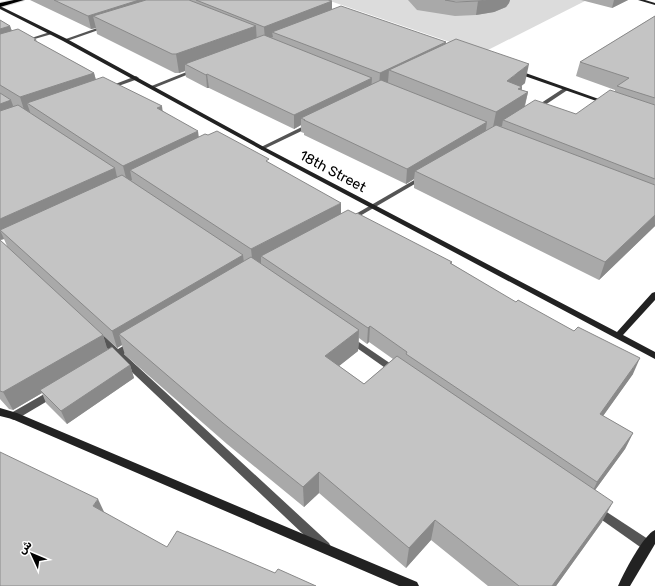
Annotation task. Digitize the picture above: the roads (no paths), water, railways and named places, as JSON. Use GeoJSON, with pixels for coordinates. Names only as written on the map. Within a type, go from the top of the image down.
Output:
{"type":"FeatureCollection","features":[{"type":"Feature","properties":{"kind":"main road"},"geometry":{"type":"LineString","coordinates":[[0,6],[21,0]]}},
{"type":"Feature","properties":{"kind":"street"},"geometry":{"type":"LineString","coordinates":[[640,0],[655,4]]}},
{"type":"Feature","properties":{"kind":"street","name":"18th Street"},"geometry":{"type":"LineString","coordinates":[[0,6],[136,78],[262,148],[655,356]]}},
{"type":"Feature","properties":{"kind":"street"},"geometry":{"type":"LineString","coordinates":[[65,40],[111,26]]}},
{"type":"Feature","properties":{"kind":"street"},"geometry":{"type":"LineString","coordinates":[[22,42],[50,33]]}},
{"type":"Feature","properties":{"kind":"street"},"geometry":{"type":"LineString","coordinates":[[152,87],[201,68]]}},
{"type":"Feature","properties":{"kind":"street"},"geometry":{"type":"LineString","coordinates":[[516,72],[611,104]]}},
{"type":"Feature","properties":{"kind":"street"},"geometry":{"type":"LineString","coordinates":[[99,91],[136,78]]}},
{"type":"Feature","properties":{"kind":"street"},"geometry":{"type":"LineString","coordinates":[[533,110],[566,89]]}},
{"type":"Feature","properties":{"kind":"street"},"geometry":{"type":"LineString","coordinates":[[262,148],[318,121]]}},
{"type":"Feature","properties":{"kind":"street"},"geometry":{"type":"LineString","coordinates":[[228,136],[235,133]]}},
{"type":"Feature","properties":{"kind":"street"},"geometry":{"type":"LineString","coordinates":[[340,225],[374,207],[426,175]]}},
{"type":"Feature","properties":{"kind":"street"},"geometry":{"type":"LineString","coordinates":[[618,336],[655,295]]}},
{"type":"Feature","properties":{"kind":"street"},"geometry":{"type":"LineString","coordinates":[[88,326],[328,550]]}},
{"type":"Feature","properties":{"kind":"street"},"geometry":{"type":"LineString","coordinates":[[345,336],[404,377]]}},
{"type":"Feature","properties":{"kind":"street"},"geometry":{"type":"LineString","coordinates":[[98,365],[138,341]]}},
{"type":"Feature","properties":{"kind":"street"},"geometry":{"type":"LineString","coordinates":[[14,416],[59,389]]}},
{"type":"Feature","properties":{"kind":"street"},"geometry":{"type":"LineString","coordinates":[[0,412],[14,416],[413,586]]}},
{"type":"Feature","properties":{"kind":"street"},"geometry":{"type":"LineString","coordinates":[[588,504],[647,545]]}},
{"type":"Feature","properties":{"kind":"street"},"geometry":{"type":"LineString","coordinates":[[624,586],[647,545],[655,535]]}}]}
